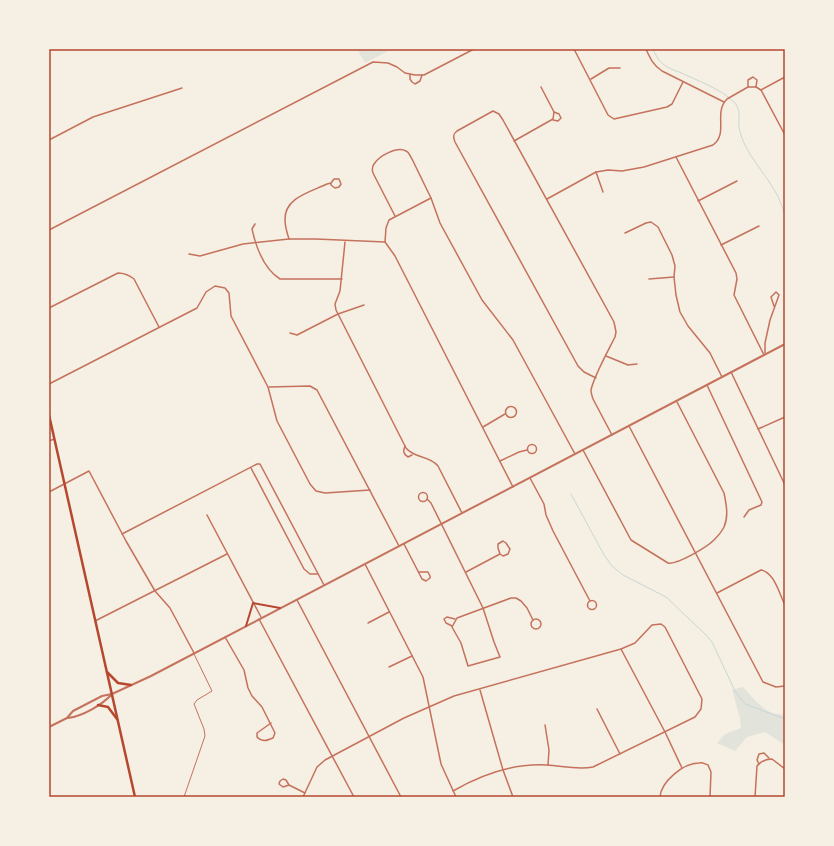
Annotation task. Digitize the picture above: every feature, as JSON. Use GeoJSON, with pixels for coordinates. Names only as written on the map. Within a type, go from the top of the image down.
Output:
{"type":"FeatureCollection","features":[{"type":"Feature","properties":{"kind":"main road"},"geometry":{"type":"LineString","coordinates":[[49,415],[136,797]]}},
{"type":"Feature","properties":{"kind":"main road"},"geometry":{"type":"LineString","coordinates":[[246,626],[254,603],[280,608]]}},
{"type":"Feature","properties":{"kind":"main road"},"geometry":{"type":"LineString","coordinates":[[107,672],[118,683],[131,685]]}},
{"type":"Feature","properties":{"kind":"main road"},"geometry":{"type":"LineString","coordinates":[[98,705],[108,707],[118,719]]}},
{"type":"Feature","properties":{"kind":"street"},"geometry":{"type":"LineString","coordinates":[[49,230],[374,62],[388,63],[397,67],[404,73],[422,75],[429,73],[474,49]]}},
{"type":"Feature","properties":{"kind":"street"},"geometry":{"type":"LineString","coordinates":[[574,49],[608,115],[614,119],[667,107],[672,104],[683,82]]}},
{"type":"Feature","properties":{"kind":"street"},"geometry":{"type":"LineString","coordinates":[[646,49],[656,66],[683,82],[724,102]]}},
{"type":"Feature","properties":{"kind":"street"},"geometry":{"type":"LineString","coordinates":[[702,49],[709,49]]}},
{"type":"Feature","properties":{"kind":"street"},"geometry":{"type":"LineString","coordinates":[[590,80],[609,68],[620,68]]}},
{"type":"Feature","properties":{"kind":"street"},"geometry":{"type":"LineString","coordinates":[[410,74],[412,82],[415,84],[420,81],[422,75]]}},
{"type":"Feature","properties":{"kind":"street"},"geometry":{"type":"LineString","coordinates":[[748,87],[748,80],[753,77],[757,80],[756,87]]}},
{"type":"Feature","properties":{"kind":"street"},"geometry":{"type":"LineString","coordinates":[[761,90],[785,77]]}},
{"type":"Feature","properties":{"kind":"street"},"geometry":{"type":"LineString","coordinates":[[540,87],[554,112],[553,120]]}},
{"type":"Feature","properties":{"kind":"street"},"geometry":{"type":"LineString","coordinates":[[547,199],[596,172],[622,171],[644,167],[713,145],[718,141],[721,135],[721,115],[724,102],[748,87],[756,87],[761,90],[784,129],[785,135]]}},
{"type":"Feature","properties":{"kind":"street"},"geometry":{"type":"LineString","coordinates":[[49,140],[93,117],[182,88]]}},
{"type":"Feature","properties":{"kind":"street"},"geometry":{"type":"LineString","coordinates":[[596,378],[584,372],[578,366],[455,142],[454,134],[457,131],[493,111],[499,114],[503,120],[614,322],[616,332],[592,390],[593,399],[612,435]]}},
{"type":"Feature","properties":{"kind":"street"},"geometry":{"type":"LineString","coordinates":[[514,141],[553,120],[558,121],[561,118],[560,114],[554,112]]}},
{"type":"Feature","properties":{"kind":"street"},"geometry":{"type":"LineString","coordinates":[[395,216],[372,169],[377,160],[398,149],[408,152],[431,198],[440,223],[482,300],[513,340],[575,454]]}},
{"type":"Feature","properties":{"kind":"street"},"geometry":{"type":"LineString","coordinates":[[676,157],[736,273],[737,279],[734,295],[764,355]]}},
{"type":"Feature","properties":{"kind":"street"},"geometry":{"type":"LineString","coordinates":[[596,172],[603,192]]}},
{"type":"Feature","properties":{"kind":"street"},"geometry":{"type":"LineString","coordinates":[[289,239],[285,220],[287,210],[292,202],[331,183],[334,179],[338,178],[341,184],[339,187],[335,188],[331,185],[331,183]]}},
{"type":"Feature","properties":{"kind":"street"},"geometry":{"type":"LineString","coordinates":[[698,201],[737,181]]}},
{"type":"Feature","properties":{"kind":"street"},"geometry":{"type":"LineString","coordinates":[[431,198],[389,220],[387,224],[385,242],[395,256],[513,487]]}},
{"type":"Feature","properties":{"kind":"street"},"geometry":{"type":"LineString","coordinates":[[625,234],[646,223],[651,222],[658,227],[672,255],[675,266],[674,277],[680,312],[688,326],[710,353],[722,377]]}},
{"type":"Feature","properties":{"kind":"street"},"geometry":{"type":"LineString","coordinates":[[255,224],[252,229],[255,242],[268,270],[273,275],[280,279],[342,279]]}},
{"type":"Feature","properties":{"kind":"street"},"geometry":{"type":"LineString","coordinates":[[722,246],[759,226]]}},
{"type":"Feature","properties":{"kind":"street"},"geometry":{"type":"LineString","coordinates":[[189,254],[200,256],[255,242],[289,239],[385,242]]}},
{"type":"Feature","properties":{"kind":"street"},"geometry":{"type":"LineString","coordinates":[[345,241],[342,279],[340,291],[335,304],[338,314],[405,446],[413,454],[432,460],[438,466],[462,513]]}},
{"type":"Feature","properties":{"kind":"street"},"geometry":{"type":"LineString","coordinates":[[49,308],[118,273],[124,273],[134,279],[159,327]]}},
{"type":"Feature","properties":{"kind":"street"},"geometry":{"type":"LineString","coordinates":[[649,279],[674,277]]}},
{"type":"Feature","properties":{"kind":"street"},"geometry":{"type":"LineString","coordinates":[[49,384],[196,308],[206,292],[214,286],[220,286],[225,288],[229,293],[231,316],[268,387],[277,421],[310,484],[316,491],[325,493],[370,490]]}},
{"type":"Feature","properties":{"kind":"street"},"geometry":{"type":"LineString","coordinates":[[764,355],[767,333],[774,306],[779,295],[776,292],[771,297],[774,306]]}},
{"type":"Feature","properties":{"kind":"street"},"geometry":{"type":"LineString","coordinates":[[290,333],[297,335],[338,314],[364,305]]}},
{"type":"Feature","properties":{"kind":"street"},"geometry":{"type":"LineString","coordinates":[[67,718],[72,711],[102,696],[112,694],[131,685],[297,600],[785,344]]}},
{"type":"Feature","properties":{"kind":"street"},"geometry":{"type":"LineString","coordinates":[[606,356],[628,365],[637,364]]}},
{"type":"Feature","properties":{"kind":"street"},"geometry":{"type":"LineString","coordinates":[[731,372],[785,485]]}},
{"type":"Feature","properties":{"kind":"street"},"geometry":{"type":"LineString","coordinates":[[707,385],[762,502],[749,510],[744,517]]}},
{"type":"Feature","properties":{"kind":"street"},"geometry":{"type":"LineString","coordinates":[[268,387],[310,386],[317,390],[399,546]]}},
{"type":"Feature","properties":{"kind":"street"},"geometry":{"type":"LineString","coordinates":[[583,450],[631,540],[672,564],[714,540],[724,527],[727,515],[724,493],[677,402]]}},
{"type":"Feature","properties":{"kind":"street"},"geometry":{"type":"LineString","coordinates":[[482,427],[505,414],[508,407],[514,407],[516,410],[516,414],[512,418],[505,414]]}},
{"type":"Feature","properties":{"kind":"street"},"geometry":{"type":"LineString","coordinates":[[758,429],[785,417]]}},
{"type":"Feature","properties":{"kind":"street"},"geometry":{"type":"LineString","coordinates":[[629,426],[763,682],[771,686],[784,686],[785,690]]}},
{"type":"Feature","properties":{"kind":"street"},"geometry":{"type":"LineString","coordinates":[[49,441],[54,440]]}},
{"type":"Feature","properties":{"kind":"street"},"geometry":{"type":"LineString","coordinates":[[530,444],[534,445],[536,448],[536,451],[533,454],[527,450],[527,447],[530,444]]}},
{"type":"Feature","properties":{"kind":"street"},"geometry":{"type":"LineString","coordinates":[[405,446],[403,452],[404,455],[408,457],[413,454]]}},
{"type":"Feature","properties":{"kind":"street"},"geometry":{"type":"LineString","coordinates":[[500,461],[527,450]]}},
{"type":"Feature","properties":{"kind":"street"},"geometry":{"type":"LineString","coordinates":[[122,534],[250,467],[260,464],[324,585]]}},
{"type":"Feature","properties":{"kind":"street"},"geometry":{"type":"LineString","coordinates":[[250,467],[304,569],[310,574],[318,574]]}},
{"type":"Feature","properties":{"kind":"street"},"geometry":{"type":"LineString","coordinates":[[49,492],[89,471],[122,534],[155,591],[170,608],[194,653]]}},
{"type":"Feature","properties":{"kind":"street"},"geometry":{"type":"LineString","coordinates":[[530,478],[544,504],[546,515],[553,531],[590,601]]}},
{"type":"Feature","properties":{"kind":"street"},"geometry":{"type":"LineString","coordinates":[[427,499],[420,501],[418,495],[421,492],[425,493],[427,496],[427,499],[431,503],[466,572],[483,608],[500,657],[468,666],[461,643],[452,626],[446,623],[444,619],[447,617],[455,619],[483,608],[510,598],[516,598],[525,604],[533,620],[531,626],[534,629],[538,629],[540,622],[533,620]]}},
{"type":"Feature","properties":{"kind":"street"},"geometry":{"type":"LineString","coordinates":[[207,516],[254,603],[260,618],[354,797]]}},
{"type":"Feature","properties":{"kind":"street"},"geometry":{"type":"LineString","coordinates":[[466,572],[500,554],[503,556],[508,554],[510,552],[508,546],[503,542],[498,544],[500,554]]}},
{"type":"Feature","properties":{"kind":"street"},"geometry":{"type":"LineString","coordinates":[[404,544],[419,572],[424,581],[430,578],[428,572],[419,572]]}},
{"type":"Feature","properties":{"kind":"street"},"geometry":{"type":"LineString","coordinates":[[96,621],[227,554]]}},
{"type":"Feature","properties":{"kind":"street"},"geometry":{"type":"LineString","coordinates":[[365,564],[423,677],[440,764],[456,797]]}},
{"type":"Feature","properties":{"kind":"street"},"geometry":{"type":"LineString","coordinates":[[716,593],[761,570],[766,571],[771,576],[785,605]]}},
{"type":"Feature","properties":{"kind":"street"},"geometry":{"type":"LineString","coordinates":[[297,600],[401,797]]}},
{"type":"Feature","properties":{"kind":"street"},"geometry":{"type":"LineString","coordinates":[[593,600],[596,602],[594,609],[590,609],[588,607],[587,603],[590,601],[593,600]]}},
{"type":"Feature","properties":{"kind":"street"},"geometry":{"type":"LineString","coordinates":[[368,623],[389,612]]}},
{"type":"Feature","properties":{"kind":"street"},"geometry":{"type":"LineString","coordinates":[[452,626],[455,619]]}},
{"type":"Feature","properties":{"kind":"street"},"geometry":{"type":"LineString","coordinates":[[303,797],[317,768],[324,760],[404,718],[454,696],[622,649],[635,642],[652,625],[660,624],[665,627],[702,699],[701,709],[695,717],[593,767],[577,769],[532,764],[503,770],[470,781],[453,791]]}},
{"type":"Feature","properties":{"kind":"street"},"geometry":{"type":"LineString","coordinates":[[225,637],[244,670],[248,688],[271,723],[275,733],[273,738],[267,741],[261,740],[257,736],[257,732],[271,723]]}},
{"type":"Feature","properties":{"kind":"street"},"geometry":{"type":"LineString","coordinates":[[622,649],[682,768]]}},
{"type":"Feature","properties":{"kind":"street"},"geometry":{"type":"LineString","coordinates":[[389,667],[412,656]]}},
{"type":"Feature","properties":{"kind":"street"},"geometry":{"type":"LineString","coordinates":[[480,689],[503,770],[513,797]]}},
{"type":"Feature","properties":{"kind":"street"},"geometry":{"type":"LineString","coordinates":[[49,727],[67,718],[76,717],[105,702],[112,694]]}},
{"type":"Feature","properties":{"kind":"street"},"geometry":{"type":"LineString","coordinates":[[597,709],[620,754]]}},
{"type":"Feature","properties":{"kind":"street"},"geometry":{"type":"LineString","coordinates":[[546,725],[549,750],[548,765]]}},
{"type":"Feature","properties":{"kind":"street"},"geometry":{"type":"LineString","coordinates":[[759,764],[757,760],[759,754],[764,753],[769,759]]}},
{"type":"Feature","properties":{"kind":"street"},"geometry":{"type":"LineString","coordinates":[[755,797],[757,766],[763,760],[772,759],[785,769]]}},
{"type":"Feature","properties":{"kind":"street"},"geometry":{"type":"LineString","coordinates":[[660,797],[660,793],[666,781],[682,768],[700,762],[708,765],[711,772],[710,797]]}},
{"type":"Feature","properties":{"kind":"street"},"geometry":{"type":"LineString","coordinates":[[289,785],[283,787],[279,784],[283,779],[286,780],[289,785],[305,793]]}},
{"type":"Feature","properties":{"kind":"lane"},"geometry":{"type":"LineString","coordinates":[[184,797],[205,736],[204,728],[194,704],[197,700],[212,691],[194,653]]}},
{"type":"Feature","properties":{"kind":"shaded area"},"geometry":{"type":"Polygon","coordinates":[[[357,49],[392,49],[365,63],[357,49]]]}},
{"type":"Feature","properties":{"kind":"shaded area"},"geometry":{"type":"Polygon","coordinates":[[[743,687],[756,702],[767,710],[772,713],[785,714],[785,745],[765,732],[747,737],[735,751],[717,743],[725,734],[741,728],[740,718],[732,690],[743,687]]]}},
{"type":"Feature","properties":{"kind":"waterway"},"geometry":{"type":"LineString","coordinates":[[653,49],[658,59],[666,67],[700,81],[728,97],[736,104],[739,111],[739,127],[743,140],[750,154],[778,197],[785,217]]}},
{"type":"Feature","properties":{"kind":"waterway"},"geometry":{"type":"LineString","coordinates":[[571,494],[604,555],[612,566],[623,575],[666,597],[705,634],[712,642],[735,691],[745,704],[785,719]]}}]}
